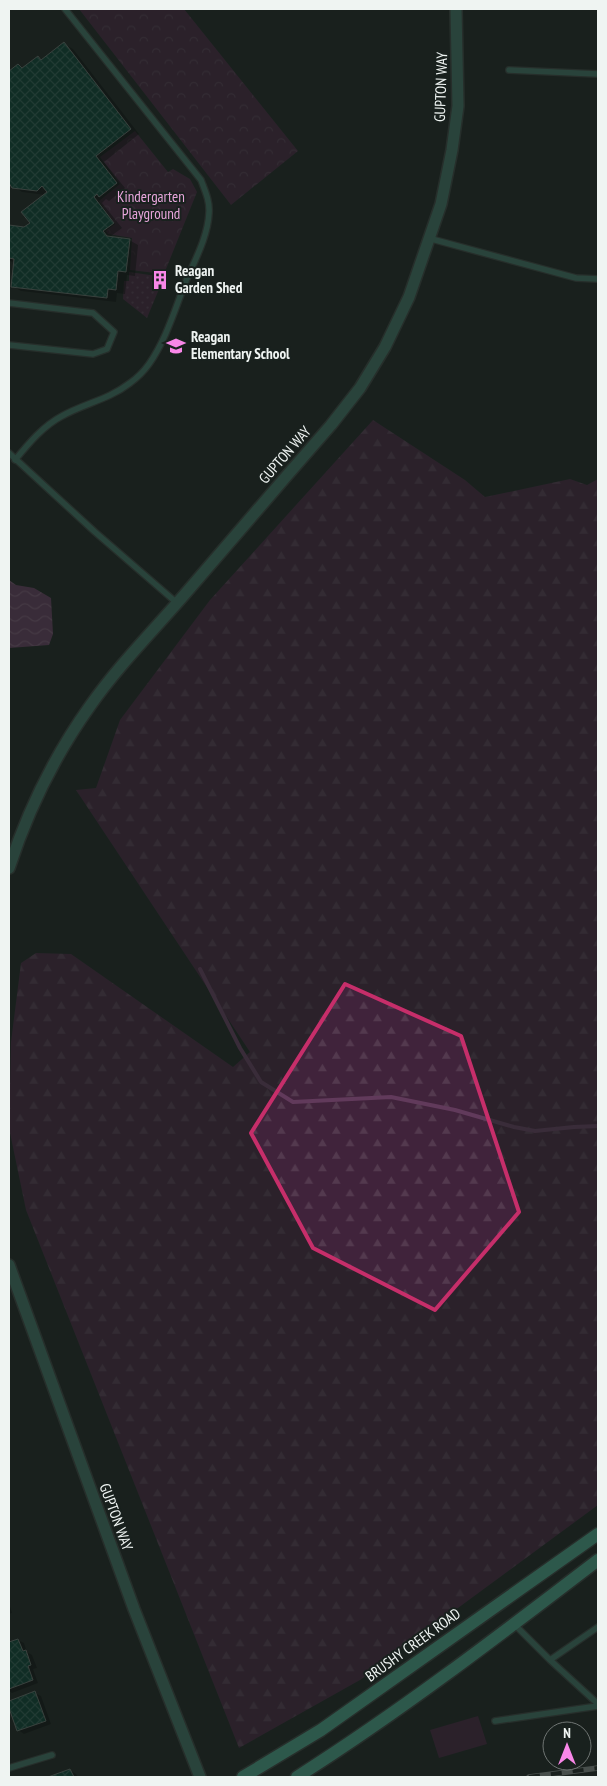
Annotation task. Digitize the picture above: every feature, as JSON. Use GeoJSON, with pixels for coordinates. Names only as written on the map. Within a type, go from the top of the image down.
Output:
{"type":"FeatureCollection","features":[{"type":"Feature","properties":{"kind":"main road","name":"BRUSHY CREEK ROAD"},"geometry":{"type":"LineString","coordinates":[[244,1777],[321,1730],[598,1534]]}},
{"type":"Feature","properties":{"kind":"main road"},"geometry":{"type":"LineString","coordinates":[[297,1777],[346,1746],[514,1624],[598,1560]]}},
{"type":"Feature","properties":{"kind":"street","name":"GUPTON WAY"},"geometry":{"type":"LineString","coordinates":[[9,868],[19,838],[42,788],[62,748],[90,705],[128,658],[360,388],[385,347],[409,297],[441,204],[452,150],[458,106],[456,9]]}},
{"type":"Feature","properties":{"kind":"street","name":"GUPTON WAY"},"geometry":{"type":"LineString","coordinates":[[9,1265],[130,1600],[200,1777]]}},
{"type":"Feature","properties":{"kind":"lane"},"geometry":{"type":"LineString","coordinates":[[15,460],[45,427],[62,416],[108,397],[131,382],[148,365],[159,347],[185,284],[207,226],[209,211],[208,197],[202,180],[65,9]]}},
{"type":"Feature","properties":{"kind":"lane"},"geometry":{"type":"LineString","coordinates":[[509,70],[598,74]]}},
{"type":"Feature","properties":{"kind":"lane"},"geometry":{"type":"LineString","coordinates":[[428,238],[576,278],[598,280]]}},
{"type":"Feature","properties":{"kind":"lane"},"geometry":{"type":"LineString","coordinates":[[9,303],[92,313],[114,332],[107,350],[92,354],[9,345]]}},
{"type":"Feature","properties":{"kind":"lane"},"geometry":{"type":"LineString","coordinates":[[9,453],[95,532],[177,603]]}},
{"type":"Feature","properties":{"kind":"lane"},"geometry":{"type":"LineString","coordinates":[[514,1624],[598,1705]]}},
{"type":"Feature","properties":{"kind":"lane"},"geometry":{"type":"LineString","coordinates":[[550,1660],[598,1627]]}},
{"type":"Feature","properties":{"kind":"lane"},"geometry":{"type":"LineString","coordinates":[[495,1721],[598,1705]]}},
{"type":"Feature","properties":{"kind":"lane"},"geometry":{"type":"LineString","coordinates":[[9,1768],[52,1755]]}},
{"type":"Feature","properties":{"kind":"highlighted area"},"geometry":{"type":"Polygon","coordinates":[[[345,984],[461,1036],[519,1212],[435,1310],[313,1248],[251,1133],[345,984]]]}},
{"type":"Feature","properties":{"kind":"green space"},"geometry":{"type":"Polygon","coordinates":[[[79,9],[184,9],[298,151],[231,205],[79,9]]]}},
{"type":"Feature","properties":{"kind":"green space","name":"Kindergarten Playground"},"geometry":{"type":"Polygon","coordinates":[[[135,131],[168,172],[173,169],[190,179],[197,192],[164,274],[130,270],[132,238],[108,234],[106,231],[115,224],[99,201],[120,184],[100,157],[135,131]]]}},
{"type":"Feature","properties":{"kind":"green space"},"geometry":{"type":"Polygon","coordinates":[[[129,272],[164,277],[147,318],[123,299],[124,281],[129,281],[129,272]]]}},
{"type":"Feature","properties":{"kind":"green space"},"geometry":{"type":"Polygon","coordinates":[[[373,420],[465,480],[485,497],[570,479],[587,485],[598,479],[598,1505],[360,1680],[239,1748],[26,1210],[9,1128],[11,1042],[21,963],[36,953],[71,954],[233,1067],[250,1052],[76,790],[96,788],[120,720],[210,600],[373,420]]]}},
{"type":"Feature","properties":{"kind":"green space"},"geometry":{"type":"Polygon","coordinates":[[[478,1716],[487,1744],[439,1758],[430,1730],[478,1716]]]}},
{"type":"Feature","properties":{"kind":"water"},"geometry":{"type":"Polygon","coordinates":[[[9,580],[16,585],[34,588],[51,598],[53,634],[49,645],[9,648],[9,580]]]}},
{"type":"Feature","properties":{"kind":"building"},"geometry":{"type":"Polygon","coordinates":[[[64,42],[131,129],[96,156],[117,183],[99,197],[97,194],[94,197],[114,223],[103,231],[107,236],[130,239],[126,272],[118,271],[116,290],[108,289],[107,298],[11,287],[14,259],[9,258],[9,225],[24,227],[30,223],[21,212],[47,192],[42,186],[37,191],[12,188],[9,183],[9,71],[18,64],[22,68],[38,56],[41,60],[64,42]]]}},
{"type":"Feature","properties":{"kind":"building","name":"Reagan Garden Shed"},"geometry":{"type":"Polygon","coordinates":[[[161,276],[164,279],[160,284],[156,280],[161,276]]]}},
{"type":"Feature","properties":{"kind":"building"},"geometry":{"type":"Polygon","coordinates":[[[18,1639],[23,1651],[26,1650],[31,1665],[28,1666],[33,1680],[9,1689],[9,1642],[18,1639]]]}},
{"type":"Feature","properties":{"kind":"building"},"geometry":{"type":"Polygon","coordinates":[[[35,1691],[46,1721],[17,1731],[9,1708],[9,1701],[35,1691]]]}},
{"type":"Feature","properties":{"kind":"building"},"geometry":{"type":"Polygon","coordinates":[[[70,1769],[74,1777],[48,1777],[70,1769]]]}},
{"type":"Feature","properties":{"kind":"waterway"},"geometry":{"type":"LineString","coordinates":[[200,969],[240,1048],[261,1082],[293,1102],[391,1097],[455,1110],[535,1131],[598,1126]]}},
{"type":"Feature","properties":{"kind":"railway"},"geometry":{"type":"LineString","coordinates":[[529,1777],[598,1768]]}},
{"type":"Feature","properties":{"kind":"place","name":"Reagan Garden Shed"},"geometry":{"type":"Point","coordinates":[160,280]}},
{"type":"Feature","properties":{"kind":"place","name":"Reagan Elementary School"},"geometry":{"type":"Point","coordinates":[176,346]}}]}
